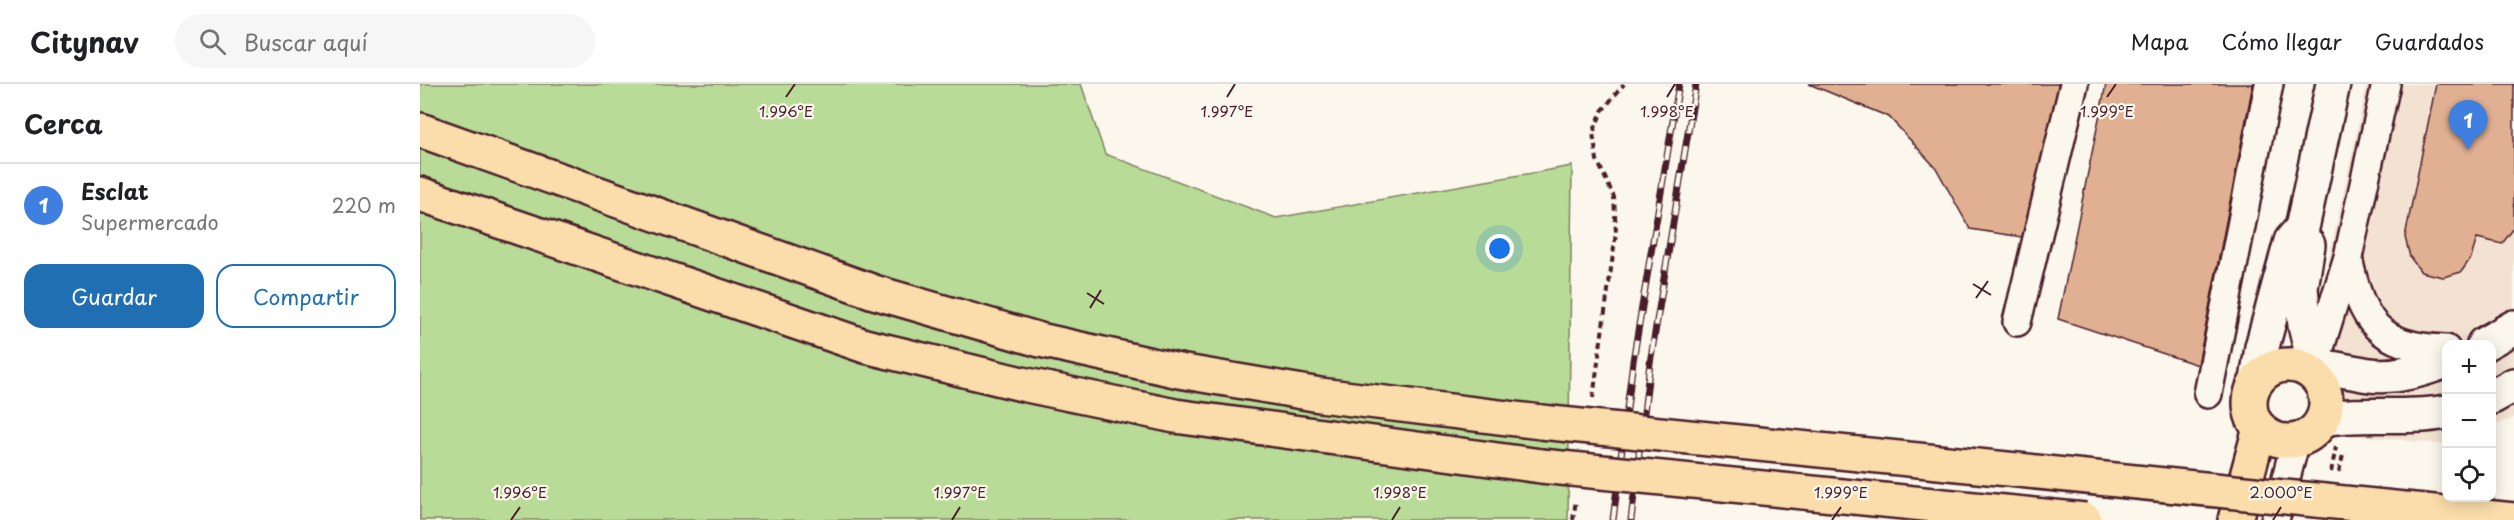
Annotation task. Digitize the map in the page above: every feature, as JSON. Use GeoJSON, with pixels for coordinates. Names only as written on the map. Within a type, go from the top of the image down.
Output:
{"type":"FeatureCollection","features":[{"type":"Feature","properties":{"kind":"main road"},"geometry":{"type":"LineString","coordinates":[[2333,84],[2302,228],[2291,241],[2262,347],[2257,381],[2250,405],[2260,429],[2270,436],[2283,440],[2296,440],[2330,430],[2346,414],[2404,417],[2442,412]]}},
{"type":"Feature","properties":{"kind":"main road"},"geometry":{"type":"LineString","coordinates":[[420,130],[874,292],[1040,340],[1179,371],[1320,395],[1541,422],[2514,520]]}},
{"type":"Feature","properties":{"kind":"main road"},"geometry":{"type":"LineString","coordinates":[[420,194],[865,346],[1022,384],[1175,416],[1541,466],[2085,520]]}},
{"type":"Feature","properties":{"kind":"main road"},"geometry":{"type":"LineString","coordinates":[[2302,228],[2308,246],[2301,288],[2308,370],[2325,397],[2330,430]]}},
{"type":"Feature","properties":{"kind":"main road"},"geometry":{"type":"LineString","coordinates":[[2492,340],[2514,327]]}},
{"type":"Feature","properties":{"kind":"main road"},"geometry":{"type":"LineString","coordinates":[[2257,381],[2272,368],[2372,375],[2418,372],[2442,363]]}},
{"type":"Feature","properties":{"kind":"main road"},"geometry":{"type":"LineString","coordinates":[[2496,395],[2514,385]]}},
{"type":"Feature","properties":{"kind":"main road"},"geometry":{"type":"LineString","coordinates":[[2235,520],[2260,429]]}},
{"type":"Feature","properties":{"kind":"main road"},"geometry":{"type":"LineString","coordinates":[[2424,511],[2514,510]]}},
{"type":"Feature","properties":{"kind":"street"},"geometry":{"type":"LineString","coordinates":[[2017,322],[2074,84]]}},
{"type":"Feature","properties":{"kind":"street"},"geometry":{"type":"LineString","coordinates":[[2208,394],[2270,84]]}},
{"type":"Feature","properties":{"kind":"street"},"geometry":{"type":"LineString","coordinates":[[2308,370],[2348,257],[2386,84]]}},
{"type":"Feature","properties":{"kind":"street"},"geometry":{"type":"LineString","coordinates":[[2348,257],[2357,296],[2367,317],[2381,331],[2395,340],[2414,346],[2442,349]]}},
{"type":"Feature","properties":{"kind":"street"},"geometry":{"type":"LineString","coordinates":[[2275,520],[2296,440]]}},
{"type":"Feature","properties":{"kind":"path"},"geometry":{"type":"LineString","coordinates":[[1596,379],[1616,233],[1614,197],[1597,160],[1593,133],[1602,111],[1624,84]]}},
{"type":"Feature","properties":{"kind":"path"},"geometry":{"type":"LineString","coordinates":[[2330,430],[2331,474]]}},
{"type":"Feature","properties":{"kind":"path"},"geometry":{"type":"LineString","coordinates":[[1573,520],[1575,507]]}},
{"type":"Feature","properties":{"kind":"shaded area"},"geometry":{"type":"Polygon","coordinates":[[[2367,84],[2514,84],[2514,418],[2496,425],[2496,340],[2442,340],[2442,443],[2331,433],[2319,305],[2367,84]]]}},
{"type":"Feature","properties":{"kind":"green space"},"geometry":{"type":"Polygon","coordinates":[[[420,84],[1081,84],[1105,154],[1276,218],[1572,166],[1568,520],[420,520],[420,84]]]}},
{"type":"Feature","properties":{"kind":"building"},"geometry":{"type":"Polygon","coordinates":[[[1809,84],[2059,84],[2028,238],[1970,229],[1936,168],[1889,117],[1809,84]]]}},
{"type":"Feature","properties":{"kind":"building"},"geometry":{"type":"Polygon","coordinates":[[[2106,84],[2253,84],[2198,365],[2058,319],[2106,84]]]}},
{"type":"Feature","properties":{"kind":"building"},"geometry":{"type":"Polygon","coordinates":[[[2436,84],[2514,84],[2514,228],[2502,244],[2477,238],[2471,258],[2461,272],[2443,277],[2421,272],[2410,257],[2405,237],[2436,84]]]}},
{"type":"Feature","properties":{"kind":"railway"},"geometry":{"type":"LineString","coordinates":[[1613,520],[1633,361],[1679,84]]}},
{"type":"Feature","properties":{"kind":"railway"},"geometry":{"type":"LineString","coordinates":[[1631,520],[1650,363],[1696,84]]}},
{"type":"Feature","properties":{"kind":"place","name":"Esclat"},"geometry":{"type":"Point","coordinates":[2468,150]}}]}
